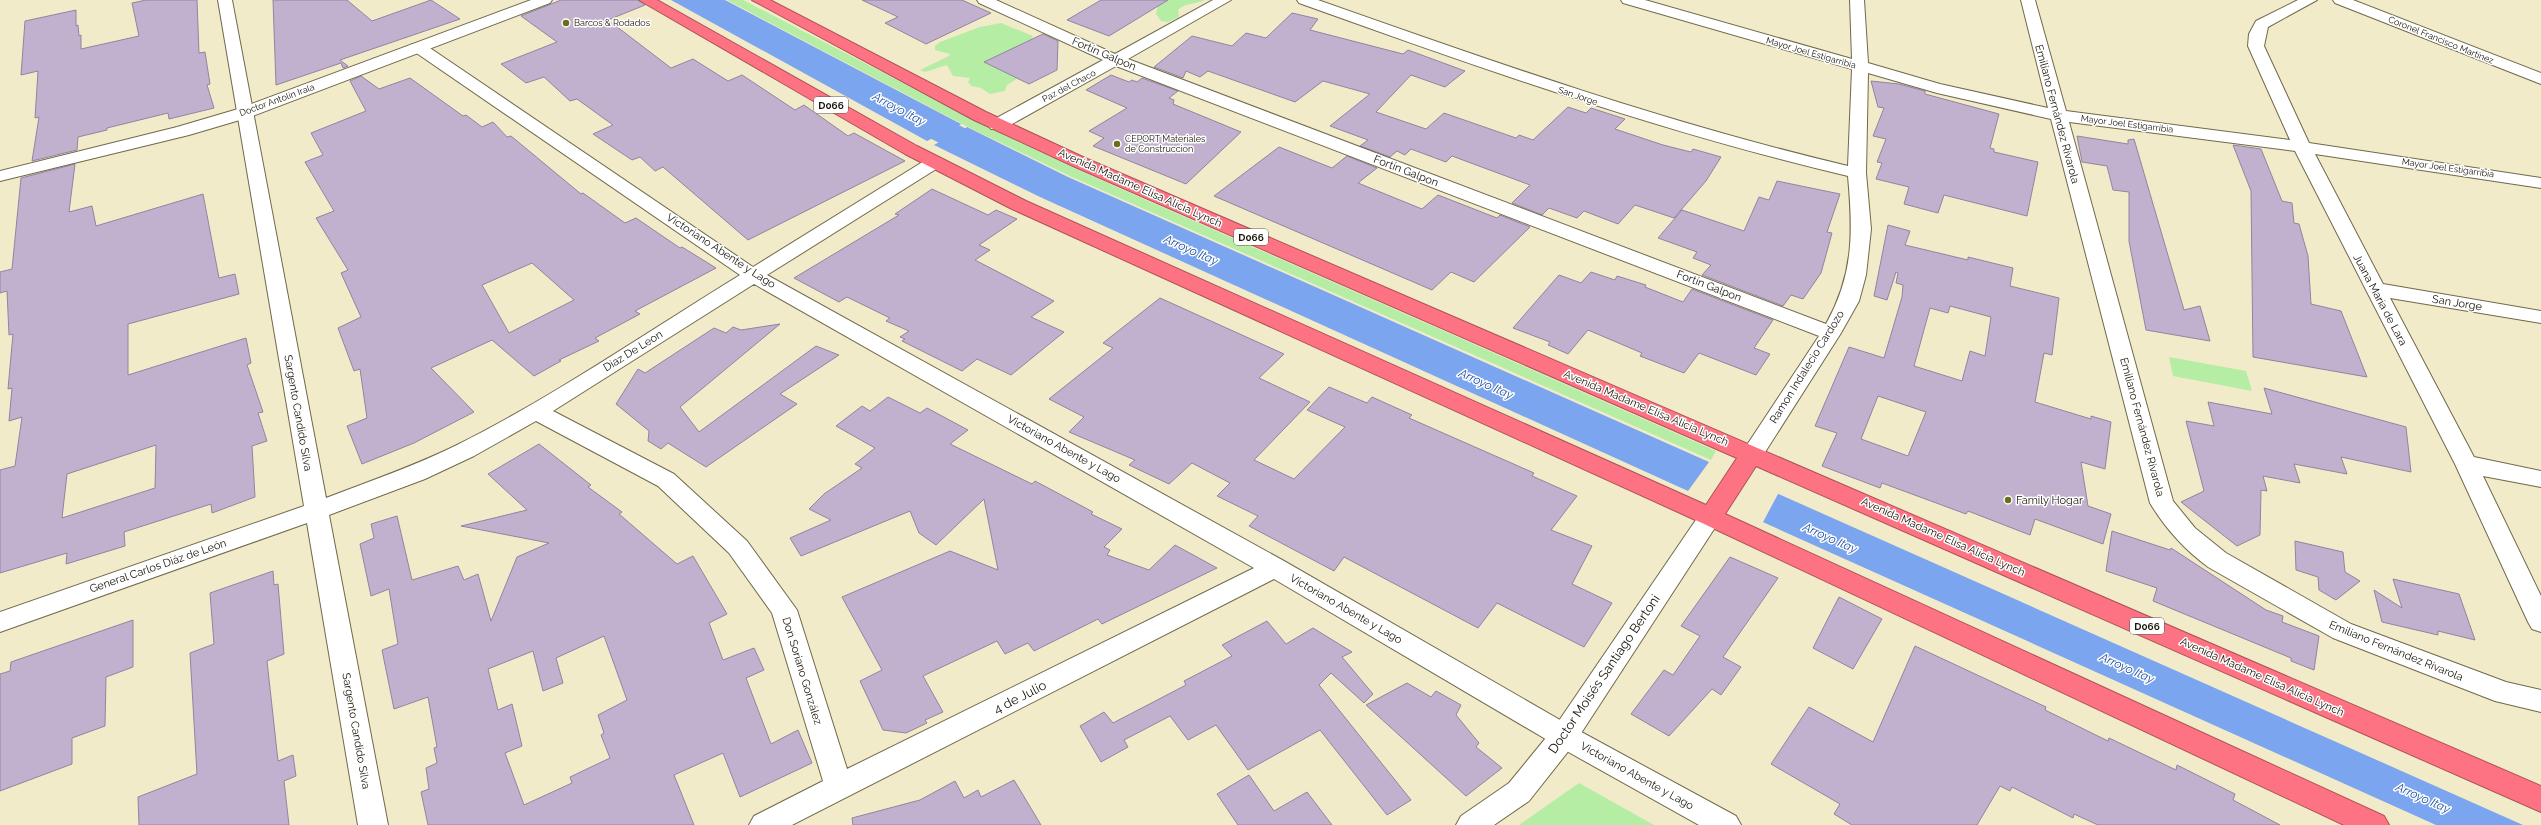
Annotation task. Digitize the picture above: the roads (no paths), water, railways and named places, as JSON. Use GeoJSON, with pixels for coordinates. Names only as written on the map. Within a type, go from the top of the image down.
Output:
{"type":"FeatureCollection","features":[{"type":"Feature","properties":{"kind":"highway","name":"D066"},"geometry":{"type":"LineString","coordinates":[[646,0],[935,162],[1019,205],[1713,511],[2374,825]]}},
{"type":"Feature","properties":{"kind":"highway","name":"Avenida Madame Elisa Alicia Lynch"},"geometry":{"type":"LineString","coordinates":[[760,0],[997,125],[1746,463],[2541,799]]}},
{"type":"Feature","properties":{"kind":"highway","name":"Ramon Indalecio Cardozo"},"geometry":{"type":"LineString","coordinates":[[1713,511],[1746,463]]}},
{"type":"Feature","properties":{"kind":"street","name":"Sargento Candido Silva"},"geometry":{"type":"LineString","coordinates":[[225,0],[244,113],[373,825]]}},
{"type":"Feature","properties":{"kind":"street","name":"Doctor Antolín Irala"},"geometry":{"type":"LineString","coordinates":[[0,176],[183,131],[244,113],[546,0]]}},
{"type":"Feature","properties":{"kind":"street","name":"Fortín Galpon"},"geometry":{"type":"LineString","coordinates":[[984,0],[1116,60],[1831,333]]}},
{"type":"Feature","properties":{"kind":"street","name":"Paz del Chaco"},"geometry":{"type":"LineString","coordinates":[[997,125],[1224,0]]}},
{"type":"Feature","properties":{"kind":"street","name":"San Jorge"},"geometry":{"type":"LineString","coordinates":[[1304,0],[1638,116],[1778,156],[1857,173]]}},
{"type":"Feature","properties":{"kind":"street","name":"Mayor Joel Estigarribia"},"geometry":{"type":"LineString","coordinates":[[1628,0],[1647,3],[1860,67],[1937,88],[2057,115],[2302,147],[2541,183]]}},
{"type":"Feature","properties":{"kind":"street","name":"Ramon Indalecio Cardozo"},"geometry":{"type":"LineString","coordinates":[[1746,463],[1831,333],[1848,301],[1861,252],[1862,229],[1857,173],[1860,67],[1857,0]]}},
{"type":"Feature","properties":{"kind":"street","name":"Emiliano Fernández Rivarola"},"geometry":{"type":"LineString","coordinates":[[2028,0],[2057,115],[2162,503],[2178,526],[2204,552],[2342,631],[2504,693],[2541,701]]}},
{"type":"Feature","properties":{"kind":"street","name":"Juana María de Lara"},"geometry":{"type":"LineString","coordinates":[[2310,0],[2261,24],[2256,40],[2256,46],[2302,147],[2374,289],[2466,464],[2541,622]]}},
{"type":"Feature","properties":{"kind":"street","name":"Coronel Francisco Martínez"},"geometry":{"type":"LineString","coordinates":[[2340,0],[2541,79]]}},
{"type":"Feature","properties":{"kind":"street","name":"Victoriano Abente y Lago"},"geometry":{"type":"LineString","coordinates":[[418,47],[754,276],[1275,568],[1564,736],[1726,825]]}},
{"type":"Feature","properties":{"kind":"street","name":"Diaz De Leon"},"geometry":{"type":"LineString","coordinates":[[316,511],[417,473],[466,450],[536,411],[935,162]]}},
{"type":"Feature","properties":{"kind":"street","name":"San Jorge"},"geometry":{"type":"LineString","coordinates":[[2374,289],[2541,317]]}},
{"type":"Feature","properties":{"kind":"street","name":"Don Soriano González"},"geometry":{"type":"LineString","coordinates":[[536,411],[666,480],[738,547],[784,610],[839,788]]}},
{"type":"Feature","properties":{"kind":"street"},"geometry":{"type":"LineString","coordinates":[[2466,464],[2541,479]]}},
{"type":"Feature","properties":{"kind":"street","name":"General Carlos Diáz de León"},"geometry":{"type":"LineString","coordinates":[[0,622],[316,511]]}},
{"type":"Feature","properties":{"kind":"street","name":"Doctor Moisés Santiago Bertoni"},"geometry":{"type":"LineString","coordinates":[[1471,825],[1519,792],[1564,736],[1713,511]]}},
{"type":"Feature","properties":{"kind":"street","name":"4 de Julio"},"geometry":{"type":"LineString","coordinates":[[764,825],[1275,568]]}},
{"type":"Feature","properties":{"kind":"water"},"geometry":{"type":"Polygon","coordinates":[[[671,0],[725,0],[961,124],[957,127],[959,128],[956,127],[927,141],[671,0]]]}},
{"type":"Feature","properties":{"kind":"water"},"geometry":{"type":"Polygon","coordinates":[[[967,127],[1068,177],[1709,462],[1688,491],[1040,197],[934,145],[962,129],[963,130],[967,127]]]}},
{"type":"Feature","properties":{"kind":"water"},"geometry":{"type":"Polygon","coordinates":[[[1774,492],[2523,825],[2436,825],[1756,519],[1774,492]]]}},
{"type":"Feature","properties":{"kind":"waterway","name":"Arroyo Itay"},"geometry":{"type":"LineString","coordinates":[[889,103],[1007,164]]}},
{"type":"Feature","properties":{"kind":"place","name":"Barcos & Rodados"},"geometry":{"type":"Point","coordinates":[566,23]}},
{"type":"Feature","properties":{"kind":"place","name":"CEPORT Materiales de Construccion"},"geometry":{"type":"Point","coordinates":[1117,144]}},
{"type":"Feature","properties":{"kind":"place","name":"Family Hogar"},"geometry":{"type":"Point","coordinates":[2008,500]}}]}
